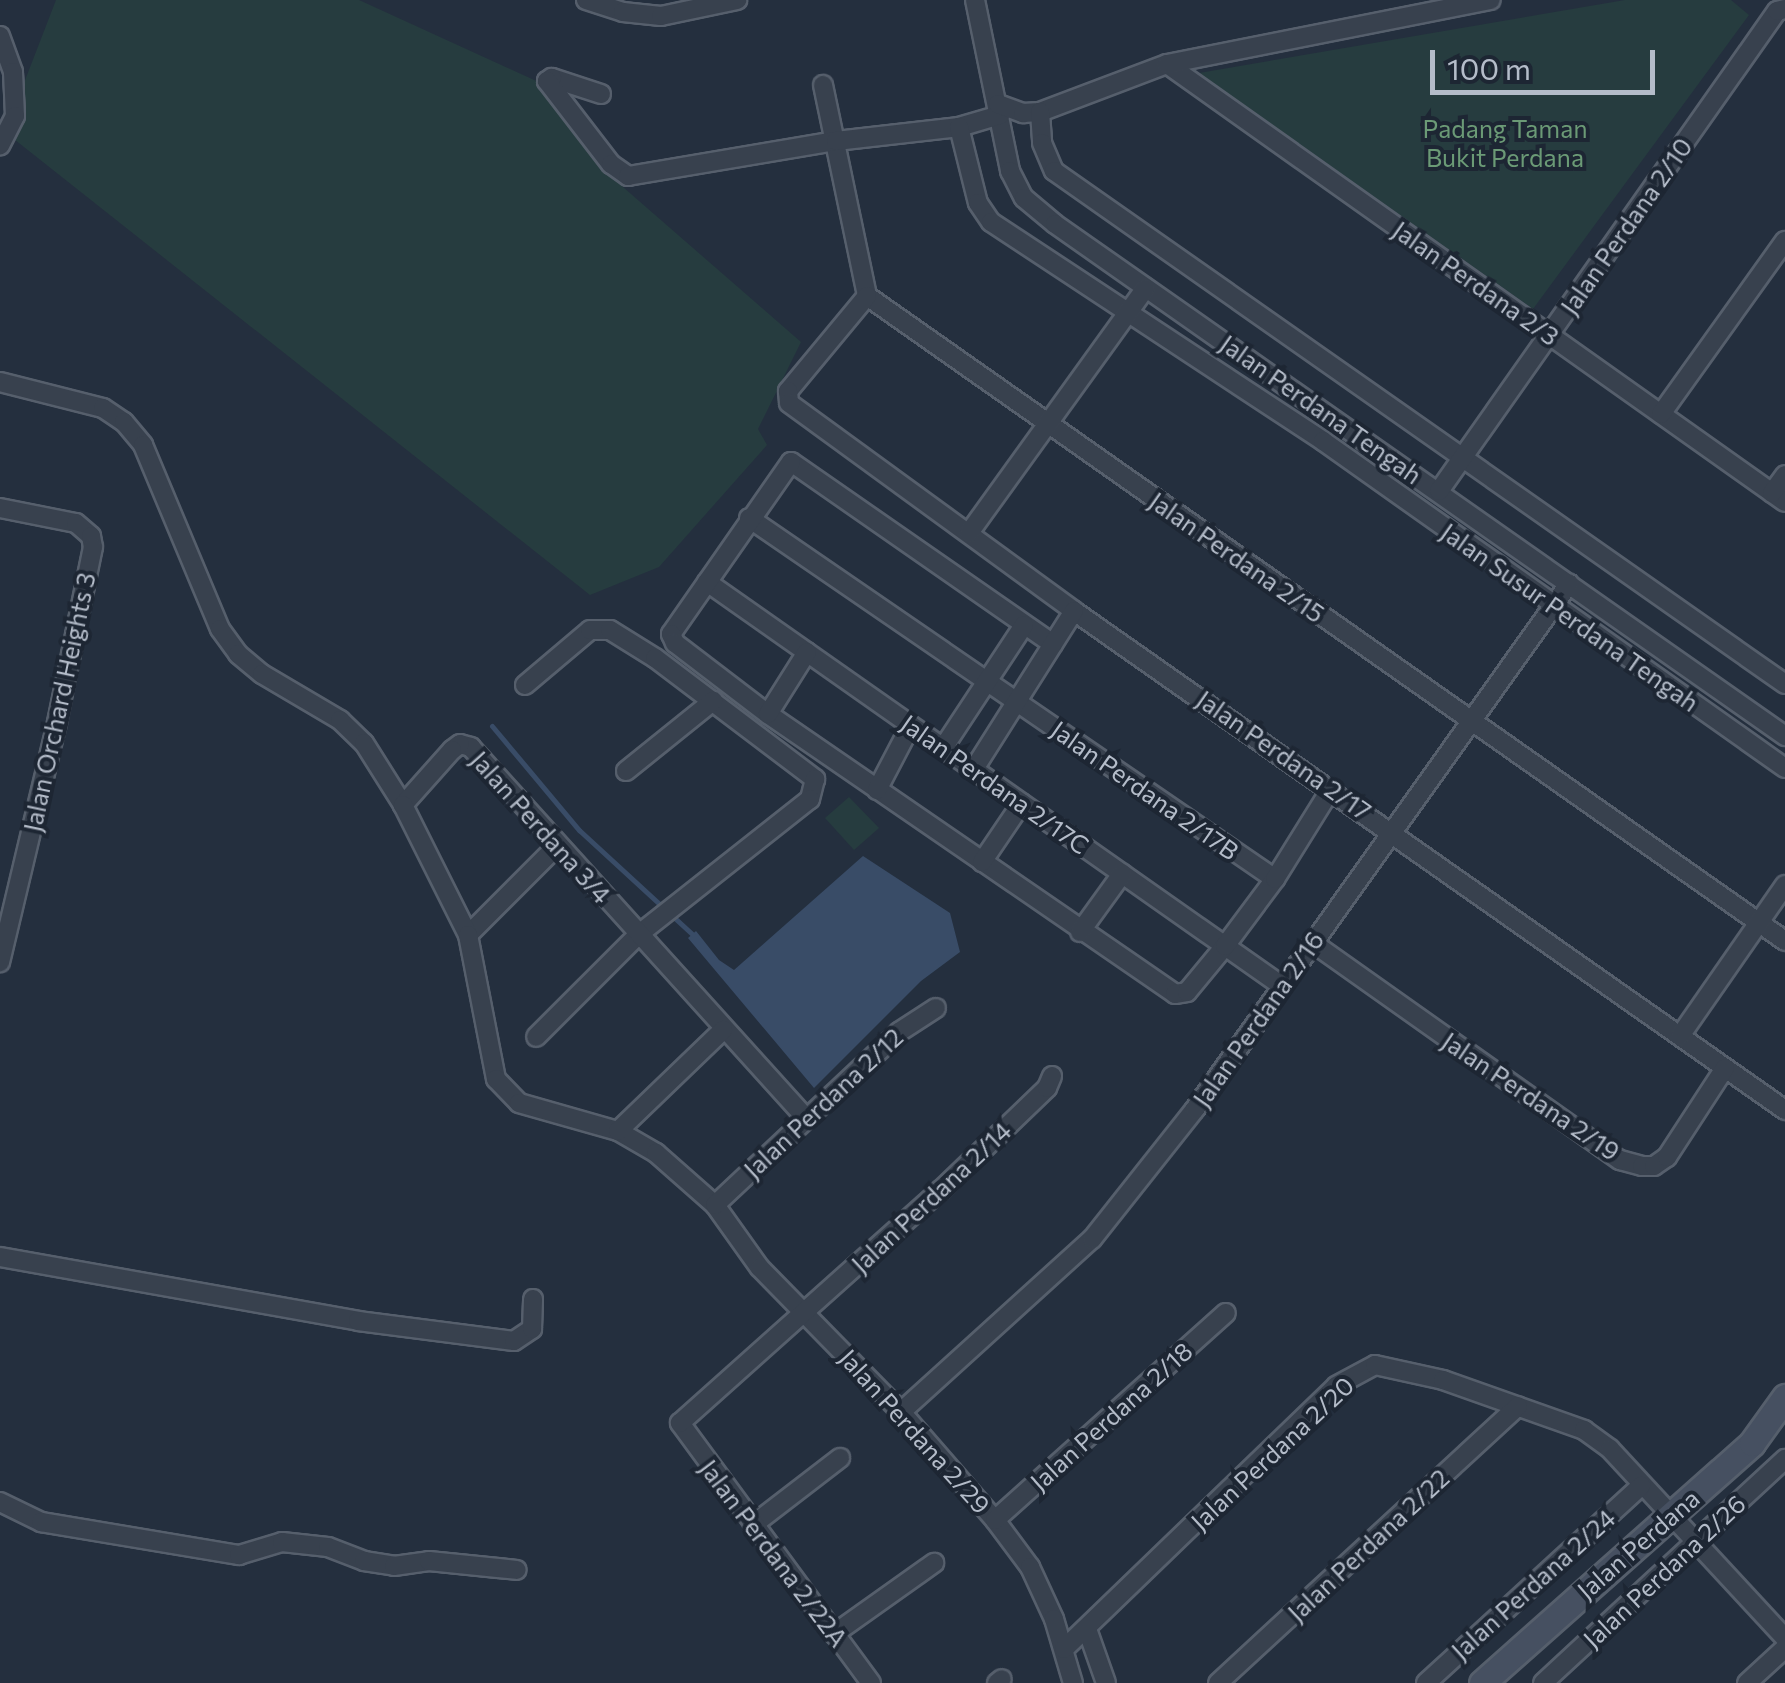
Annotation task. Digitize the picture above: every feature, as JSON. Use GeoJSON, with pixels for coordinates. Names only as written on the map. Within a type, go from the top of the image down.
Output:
{"type":"FeatureCollection","features":[{"type":"Feature","properties":{"kind":"street"},"geometry":{"type":"LineString","coordinates":[[586,0],[623,12],[662,16],[737,0]]}},
{"type":"Feature","properties":{"kind":"street","name":"Jalan Perdana Tengah"},"geometry":{"type":"LineString","coordinates":[[976,0],[1010,171],[1024,198],[1568,584],[1782,728]]}},
{"type":"Feature","properties":{"kind":"street"},"geometry":{"type":"LineString","coordinates":[[600,94],[552,78],[547,82],[611,164],[628,176],[836,141],[958,127],[999,109],[1040,112],[1167,64],[1490,0]]}},
{"type":"Feature","properties":{"kind":"street","name":"Jalan Perdana 2/10"},"geometry":{"type":"LineString","coordinates":[[1440,491],[1781,10]]}},
{"type":"Feature","properties":{"kind":"street"},"geometry":{"type":"LineString","coordinates":[[0,36],[12,72],[16,116],[0,144]]}},
{"type":"Feature","properties":{"kind":"street","name":"Jalan Perdana 2/3"},"geometry":{"type":"LineString","coordinates":[[1167,64],[1779,498]]}},
{"type":"Feature","properties":{"kind":"street"},"geometry":{"type":"LineString","coordinates":[[822,85],[867,296]]}},
{"type":"Feature","properties":{"kind":"street"},"geometry":{"type":"LineString","coordinates":[[1040,112],[1042,143],[1054,171],[1785,684]]}},
{"type":"Feature","properties":{"kind":"street","name":"Jalan Susur Perdana Tengah"},"geometry":{"type":"LineString","coordinates":[[958,127],[978,203],[990,222],[1322,441],[1785,768]]}},
{"type":"Feature","properties":{"kind":"street"},"geometry":{"type":"LineString","coordinates":[[1661,414],[1785,241]]}},
{"type":"Feature","properties":{"kind":"street"},"geometry":{"type":"LineString","coordinates":[[968,534],[1146,288]]}},
{"type":"Feature","properties":{"kind":"street","name":"Jalan Perdana 2/17"},"geometry":{"type":"LineString","coordinates":[[867,296],[786,398],[1074,611],[1785,1110]]}},
{"type":"Feature","properties":{"kind":"street","name":"Jalan Perdana 2/15"},"geometry":{"type":"LineString","coordinates":[[867,296],[1785,940]]}},
{"type":"Feature","properties":{"kind":"street"},"geometry":{"type":"LineString","coordinates":[[0,382],[103,408],[124,422],[154,467],[220,629],[238,654],[262,674],[292,688],[340,720],[364,742],[403,805],[468,935],[496,1079],[505,1093],[519,1104],[618,1132],[656,1153],[716,1205]]}},
{"type":"Feature","properties":{"kind":"street"},"geometry":{"type":"LineString","coordinates":[[1053,644],[799,464],[786,464],[670,640],[768,714],[1080,932],[1181,996],[1275,879],[1330,788]]}},
{"type":"Feature","properties":{"kind":"street"},"geometry":{"type":"LineString","coordinates":[[1779,498],[1785,475]]}},
{"type":"Feature","properties":{"kind":"street","name":"Jalan Orchard Heights 3"},"geometry":{"type":"LineString","coordinates":[[0,508],[76,523],[91,536],[92,547],[57,723],[0,962]]}},
{"type":"Feature","properties":{"kind":"street","name":"Jalan Perdana 2/17B"},"geometry":{"type":"LineString","coordinates":[[749,518],[1275,879]]}},
{"type":"Feature","properties":{"kind":"street","name":"Jalan Perdana 2/17C"},"geometry":{"type":"LineString","coordinates":[[708,582],[1282,986]]}},
{"type":"Feature","properties":{"kind":"street","name":"Jalan Perdana 2/16"},"geometry":{"type":"LineString","coordinates":[[901,1412],[1092,1239],[1195,1109],[1568,584]]}},
{"type":"Feature","properties":{"kind":"street"},"geometry":{"type":"LineString","coordinates":[[974,769],[1074,611]]}},
{"type":"Feature","properties":{"kind":"street"},"geometry":{"type":"LineString","coordinates":[[943,748],[1024,625]]}},
{"type":"Feature","properties":{"kind":"street"},"geometry":{"type":"LineString","coordinates":[[525,685],[599,627],[621,635],[815,779],[810,799],[638,935],[536,1037]]}},
{"type":"Feature","properties":{"kind":"street"},"geometry":{"type":"LineString","coordinates":[[768,714],[806,652]]}},
{"type":"Feature","properties":{"kind":"street"},"geometry":{"type":"LineString","coordinates":[[626,771],[713,700]]}},
{"type":"Feature","properties":{"kind":"street"},"geometry":{"type":"LineString","coordinates":[[877,790],[911,725]]}},
{"type":"Feature","properties":{"kind":"street","name":"Jalan Perdana 3/4"},"geometry":{"type":"LineString","coordinates":[[403,805],[460,744],[472,747],[805,1117]]}},
{"type":"Feature","properties":{"kind":"street"},"geometry":{"type":"LineString","coordinates":[[982,862],[1022,803]]}},
{"type":"Feature","properties":{"kind":"street"},"geometry":{"type":"LineString","coordinates":[[468,935],[558,844]]}},
{"type":"Feature","properties":{"kind":"street"},"geometry":{"type":"LineString","coordinates":[[1080,932],[1122,874]]}},
{"type":"Feature","properties":{"kind":"street"},"geometry":{"type":"LineString","coordinates":[[1680,1036],[1785,885]]}},
{"type":"Feature","properties":{"kind":"street","name":"Jalan Perdana 2/19"},"geometry":{"type":"LineString","coordinates":[[1313,942],[1620,1160],[1654,1166],[1667,1157],[1725,1068]]}},
{"type":"Feature","properties":{"kind":"street","name":"Jalan Perdana 2/12"},"geometry":{"type":"LineString","coordinates":[[716,1205],[899,1032],[936,1008]]}},
{"type":"Feature","properties":{"kind":"street"},"geometry":{"type":"LineString","coordinates":[[618,1132],[723,1030]]}},
{"type":"Feature","properties":{"kind":"street","name":"Jalan Perdana 2/14"},"geometry":{"type":"LineString","coordinates":[[680,1422],[805,1314],[980,1152],[1046,1088],[1052,1076]]}},
{"type":"Feature","properties":{"kind":"street","name":"Jalan Perdana 2/29"},"geometry":{"type":"LineString","coordinates":[[716,1205],[738,1241],[901,1412],[995,1520],[1030,1568],[1064,1649],[1073,1683]]}},
{"type":"Feature","properties":{"kind":"street"},"geometry":{"type":"LineString","coordinates":[[0,1257],[358,1321],[514,1341],[532,1329],[533,1299]]}},
{"type":"Feature","properties":{"kind":"street","name":"Jalan Perdana 2/18"},"geometry":{"type":"LineString","coordinates":[[995,1520],[1226,1313]]}},
{"type":"Feature","properties":{"kind":"street","name":"Jalan Perdana 2/20"},"geometry":{"type":"LineString","coordinates":[[1064,1649],[1336,1386],[1375,1365],[1402,1369],[1584,1430],[1610,1449],[1785,1638]]}},
{"type":"Feature","properties":{"kind":"street","name":"Jalan Perdana"},"geometry":{"type":"LineString","coordinates":[[1494,1679],[1752,1443],[1785,1397]]}},
{"type":"Feature","properties":{"kind":"street","name":"Jalan Perdana 2/22"},"geometry":{"type":"LineString","coordinates":[[1218,1683],[1518,1406]]}},
{"type":"Feature","properties":{"kind":"street","name":"Jalan Perdana 2/22A"},"geometry":{"type":"LineString","coordinates":[[680,1422],[871,1683]]}},
{"type":"Feature","properties":{"kind":"street"},"geometry":{"type":"LineString","coordinates":[[753,1526],[840,1458]]}},
{"type":"Feature","properties":{"kind":"street","name":"Jalan Perdana 2/26"},"geometry":{"type":"LineString","coordinates":[[1543,1683],[1785,1460]]}},
{"type":"Feature","properties":{"kind":"street","name":"Jalan Perdana 2/24"},"geometry":{"type":"LineString","coordinates":[[1426,1683],[1641,1486]]}},
{"type":"Feature","properties":{"kind":"street"},"geometry":{"type":"LineString","coordinates":[[0,1502],[41,1522],[240,1555],[282,1542],[328,1546],[364,1561],[394,1566],[429,1561],[517,1570]]}},
{"type":"Feature","properties":{"kind":"street"},"geometry":{"type":"LineString","coordinates":[[834,1634],[934,1563]]}},
{"type":"Feature","properties":{"kind":"street"},"geometry":{"type":"LineString","coordinates":[[1087,1629],[1106,1683]]}},
{"type":"Feature","properties":{"kind":"street"},"geometry":{"type":"LineString","coordinates":[[1748,1683],[1785,1648]]}},
{"type":"Feature","properties":{"kind":"green space"},"geometry":{"type":"Polygon","coordinates":[[[56,0],[359,0],[556,90],[600,167],[801,342],[758,429],[767,445],[659,567],[590,595],[5,132],[56,0]]]}},
{"type":"Feature","properties":{"kind":"green space","name":"Padang Taman Bukit Perdana"},"geometry":{"type":"Polygon","coordinates":[[[1625,0],[1731,0],[1749,15],[1533,309],[1199,73],[1625,0]]]}},
{"type":"Feature","properties":{"kind":"green space"},"geometry":{"type":"Polygon","coordinates":[[[849,797],[879,828],[854,850],[825,818],[849,797]]]}},
{"type":"Feature","properties":{"kind":"water"},"geometry":{"type":"Polygon","coordinates":[[[863,856],[950,913],[960,952],[921,981],[814,1088],[688,938],[696,931],[719,960],[734,970],[863,856]]]}},
{"type":"Feature","properties":{"kind":"waterway"},"geometry":{"type":"LineString","coordinates":[[492,726],[579,830],[692,934]]}}]}
